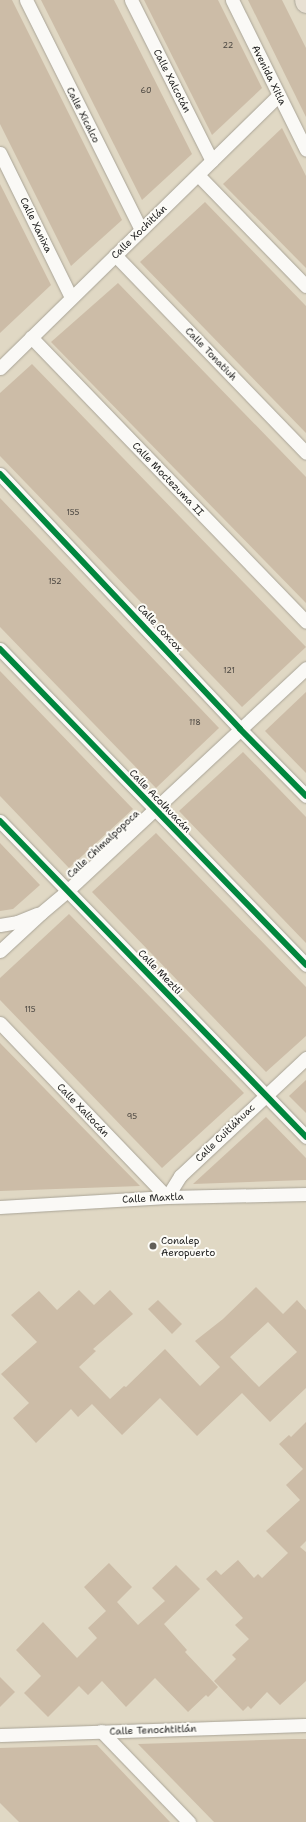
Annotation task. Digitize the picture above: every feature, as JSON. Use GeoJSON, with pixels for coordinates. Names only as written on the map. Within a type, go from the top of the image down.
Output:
{"type":"FeatureCollection","features":[{"type":"Feature","properties":{"kind":"street","name":"Calle Xicalco"},"geometry":{"type":"LineString","coordinates":[[26,0],[141,230]]}},
{"type":"Feature","properties":{"kind":"street","name":"Calle Xalcotán"},"geometry":{"type":"LineString","coordinates":[[131,0],[212,161]]}},
{"type":"Feature","properties":{"kind":"street","name":"Avenida Xitla"},"geometry":{"type":"LineString","coordinates":[[232,0],[306,150]]}},
{"type":"Feature","properties":{"kind":"street","name":"Calle Xochitlán"},"geometry":{"type":"LineString","coordinates":[[1,364],[116,255],[279,95]]}},
{"type":"Feature","properties":{"kind":"street","name":"Calle Xanixa"},"geometry":{"type":"LineString","coordinates":[[0,153],[71,297]]}},
{"type":"Feature","properties":{"kind":"street"},"geometry":{"type":"LineString","coordinates":[[198,175],[306,286]]}},
{"type":"Feature","properties":{"kind":"street","name":"Calle Tonatiuh"},"geometry":{"type":"LineString","coordinates":[[116,255],[306,453]]}},
{"type":"Feature","properties":{"kind":"street","name":"Calle Moctezuma II"},"geometry":{"type":"LineString","coordinates":[[31,337],[306,622]]}},
{"type":"Feature","properties":{"kind":"street","name":"Calle Coxcox"},"geometry":{"type":"LineString","coordinates":[[0,474],[306,796]]}},
{"type":"Feature","properties":{"kind":"street","name":"Calle Acolhuacán"},"geometry":{"type":"LineString","coordinates":[[0,649],[306,965]]}},
{"type":"Feature","properties":{"kind":"street","name":"Calle Chimalpopoca"},"geometry":{"type":"LineString","coordinates":[[0,951],[155,810],[240,728],[306,668]]}},
{"type":"Feature","properties":{"kind":"street","name":"Calle Meztli"},"geometry":{"type":"LineString","coordinates":[[0,821],[306,1137]]}},
{"type":"Feature","properties":{"kind":"street"},"geometry":{"type":"LineString","coordinates":[[0,925],[17,922],[41,913]]}},
{"type":"Feature","properties":{"kind":"street","name":"Calle Xaltocán"},"geometry":{"type":"LineString","coordinates":[[0,1023],[167,1197]]}},
{"type":"Feature","properties":{"kind":"street","name":"Calle Cuitláhuac"},"geometry":{"type":"LineString","coordinates":[[167,1197],[180,1176],[306,1058]]}},
{"type":"Feature","properties":{"kind":"street","name":"Calle Maxtla"},"geometry":{"type":"LineString","coordinates":[[0,1207],[167,1197],[306,1194]]}},
{"type":"Feature","properties":{"kind":"street","name":"Calle Tenochtitlán"},"geometry":{"type":"LineString","coordinates":[[0,1735],[306,1725]]}},
{"type":"Feature","properties":{"kind":"street"},"geometry":{"type":"LineString","coordinates":[[101,1731],[189,1822]]}},
{"type":"Feature","properties":{"kind":"building"},"geometry":{"type":"Polygon","coordinates":[[[0,0],[12,0],[122,220],[71,266],[0,124],[0,0]]]}},
{"type":"Feature","properties":{"kind":"building"},"geometry":{"type":"Polygon","coordinates":[[[41,0],[114,0],[188,146],[192,154],[142,200],[41,0]]]}},
{"type":"Feature","properties":{"kind":"building"},"geometry":{"type":"Polygon","coordinates":[[[144,0],[218,0],[262,88],[212,135],[144,0]]]}},
{"type":"Feature","properties":{"kind":"building"},"geometry":{"type":"Polygon","coordinates":[[[248,0],[282,0],[306,48],[306,117],[248,0]]]}},
{"type":"Feature","properties":{"kind":"building"},"geometry":{"type":"Polygon","coordinates":[[[282,128],[306,176],[306,268],[223,184],[282,128]]]}},
{"type":"Feature","properties":{"kind":"building"},"geometry":{"type":"Polygon","coordinates":[[[0,184],[51,285],[0,333],[0,184]]]}},
{"type":"Feature","properties":{"kind":"building"},"geometry":{"type":"Polygon","coordinates":[[[205,202],[306,306],[306,433],[140,262],[205,202]]]}},
{"type":"Feature","properties":{"kind":"building"},"geometry":{"type":"Polygon","coordinates":[[[118,283],[306,477],[306,603],[51,342],[118,283]]]}},
{"type":"Feature","properties":{"kind":"building"},"geometry":{"type":"Polygon","coordinates":[[[32,364],[306,647],[242,707],[0,456],[0,393],[32,364]]]}},
{"type":"Feature","properties":{"kind":"building"},"geometry":{"type":"Polygon","coordinates":[[[0,498],[219,728],[156,788],[0,627],[0,498]]]}},
{"type":"Feature","properties":{"kind":"building"},"geometry":{"type":"Polygon","coordinates":[[[0,671],[133,809],[69,868],[0,796],[0,671]]]}},
{"type":"Feature","properties":{"kind":"building"},"geometry":{"type":"Polygon","coordinates":[[[306,692],[306,773],[265,731],[306,692]]]}},
{"type":"Feature","properties":{"kind":"building"},"geometry":{"type":"Polygon","coordinates":[[[243,752],[306,817],[306,943],[179,811],[243,752]]]}},
{"type":"Feature","properties":{"kind":"building"},"geometry":{"type":"Polygon","coordinates":[[[156,833],[306,987],[306,1036],[266,1072],[92,892],[156,833]]]}},
{"type":"Feature","properties":{"kind":"building"},"geometry":{"type":"Polygon","coordinates":[[[0,843],[40,885],[13,909],[0,911],[0,843]]]}},
{"type":"Feature","properties":{"kind":"building"},"geometry":{"type":"Polygon","coordinates":[[[69,914],[244,1093],[162,1168],[0,1000],[0,978],[69,914]]]}},
{"type":"Feature","properties":{"kind":"building"},"geometry":{"type":"Polygon","coordinates":[[[0,1043],[91,1136],[140,1186],[0,1191],[0,1043]]]}},
{"type":"Feature","properties":{"kind":"building"},"geometry":{"type":"Polygon","coordinates":[[[306,1080],[306,1113],[289,1096],[306,1080]]]}},
{"type":"Feature","properties":{"kind":"building"},"geometry":{"type":"Polygon","coordinates":[[[266,1117],[306,1158],[306,1180],[193,1184],[266,1117]]]}},
{"type":"Feature","properties":{"kind":"building"},"geometry":{"type":"Polygon","coordinates":[[[256,1287],[283,1314],[297,1300],[306,1310],[306,1388],[270,1422],[242,1393],[197,1436],[160,1398],[122,1435],[92,1404],[78,1417],[71,1409],[36,1443],[13,1418],[29,1403],[1,1374],[37,1342],[11,1315],[39,1291],[57,1310],[79,1290],[94,1305],[110,1290],[133,1314],[93,1349],[96,1351],[79,1367],[110,1399],[124,1386],[126,1387],[165,1349],[200,1386],[220,1367],[195,1341],[223,1319],[256,1287]],[[268,1322],[230,1357],[259,1387],[297,1352],[268,1322]]]}},
{"type":"Feature","properties":{"kind":"building"},"geometry":{"type":"Polygon","coordinates":[[[158,1300],[182,1324],[172,1334],[148,1309],[158,1300]]]}},
{"type":"Feature","properties":{"kind":"building"},"geometry":{"type":"Polygon","coordinates":[[[306,1422],[306,1541],[300,1547],[306,1552],[306,1681],[280,1705],[267,1692],[251,1709],[248,1706],[243,1711],[214,1681],[236,1659],[232,1655],[249,1639],[235,1625],[243,1618],[206,1579],[216,1570],[221,1575],[238,1560],[254,1578],[258,1574],[262,1578],[288,1553],[266,1531],[300,1500],[286,1485],[303,1469],[279,1444],[289,1435],[291,1437],[306,1422]]]}},
{"type":"Feature","properties":{"kind":"building"},"geometry":{"type":"Polygon","coordinates":[[[109,1563],[132,1587],[117,1602],[138,1625],[165,1601],[152,1588],[176,1565],[200,1589],[164,1624],[187,1650],[185,1652],[218,1687],[208,1697],[206,1695],[188,1712],[155,1678],[126,1707],[102,1681],[88,1695],[79,1686],[48,1717],[24,1693],[41,1676],[16,1650],[43,1622],[77,1658],[97,1638],[88,1628],[106,1611],[84,1587],[109,1563]]]}},
{"type":"Feature","properties":{"kind":"building"},"geometry":{"type":"Polygon","coordinates":[[[0,1677],[15,1692],[0,1707],[0,1677]]]}},
{"type":"Feature","properties":{"kind":"building"},"geometry":{"type":"Polygon","coordinates":[[[306,1739],[306,1822],[214,1822],[138,1744],[306,1739]]]}},
{"type":"Feature","properties":{"kind":"building"},"geometry":{"type":"Polygon","coordinates":[[[97,1745],[170,1822],[19,1822],[0,1803],[0,1748],[97,1745]]]}},
{"type":"Feature","properties":{"kind":"cycle path"},"geometry":{"type":"LineString","coordinates":[[0,474],[240,729],[306,796]]}},
{"type":"Feature","properties":{"kind":"cycle path"},"geometry":{"type":"LineString","coordinates":[[0,649],[306,965]]}},
{"type":"Feature","properties":{"kind":"cycle path"},"geometry":{"type":"LineString","coordinates":[[0,821],[306,1137]]}},
{"type":"Feature","properties":{"kind":"place","name":"Conalep Aeropuerto"},"geometry":{"type":"Point","coordinates":[153,1246]}}]}
